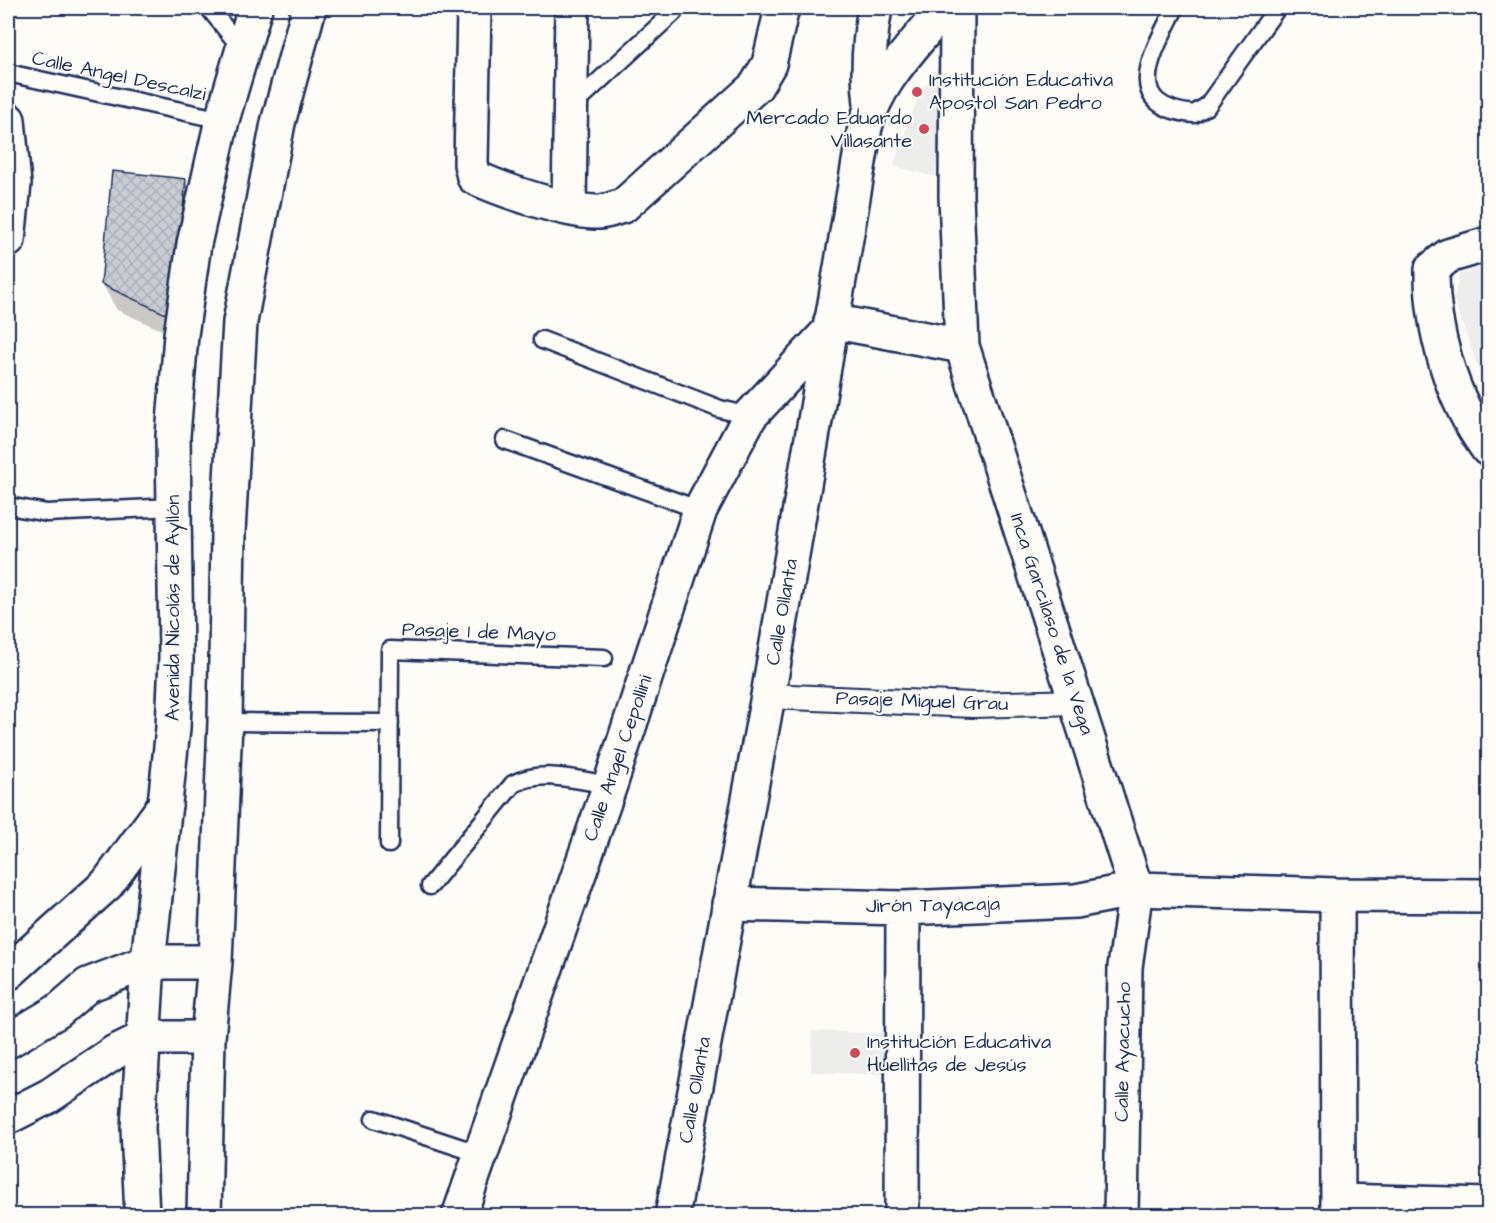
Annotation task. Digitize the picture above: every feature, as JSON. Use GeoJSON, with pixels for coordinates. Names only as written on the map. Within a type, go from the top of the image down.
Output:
{"type":"FeatureCollection","features":[{"type":"Feature","properties":{"kind":"street","name":"Avenida Nicolás de Ayllón"},"geometry":{"type":"LineString","coordinates":[[142,1215],[138,1128],[148,962],[165,805],[176,658],[173,436],[181,335],[194,244],[222,120],[255,8]]}},
{"type":"Feature","properties":{"kind":"street"},"geometry":{"type":"LineString","coordinates":[[204,1215],[208,1038],[214,962],[225,722],[228,532],[240,322],[278,123],[309,8]]}},
{"type":"Feature","properties":{"kind":"street"},"geometry":{"type":"LineString","coordinates":[[474,8],[471,164],[474,177],[492,185],[597,213],[623,206],[756,86],[769,64],[782,8]]}},
{"type":"Feature","properties":{"kind":"street"},"geometry":{"type":"LineString","coordinates":[[569,207],[572,8]]}},
{"type":"Feature","properties":{"kind":"street","name":"Calle Ollanta"},"geometry":{"type":"LineString","coordinates":[[672,1215],[768,696],[855,172],[871,104],[868,73],[869,37],[875,8]]}},
{"type":"Feature","properties":{"kind":"street"},"geometry":{"type":"LineString","coordinates":[[871,104],[944,8]]}},
{"type":"Feature","properties":{"kind":"street","name":"Inca Garcilaso de la Vega"},"geometry":{"type":"LineString","coordinates":[[957,8],[956,196],[962,346],[1136,889]]}},
{"type":"Feature","properties":{"kind":"street"},"geometry":{"type":"LineString","coordinates":[[8,120],[14,184],[8,240]]}},
{"type":"Feature","properties":{"kind":"street"},"geometry":{"type":"LineString","coordinates":[[1488,244],[1448,256],[1432,269],[1432,294],[1448,365],[1475,431],[1488,449]]}},
{"type":"Feature","properties":{"kind":"street"},"geometry":{"type":"LineString","coordinates":[[830,326],[962,346]]}},
{"type":"Feature","properties":{"kind":"street","name":"Calle Angel Cepollini"},"geometry":{"type":"LineString","coordinates":[[459,1215],[610,785],[700,510],[750,416],[830,326]]}},
{"type":"Feature","properties":{"kind":"street","name":"Pasaje Miguel Grau"},"geometry":{"type":"LineString","coordinates":[[768,696],[974,705],[1077,702]]}},
{"type":"Feature","properties":{"kind":"street"},"geometry":{"type":"LineString","coordinates":[[8,974],[107,884],[165,805]]}},
{"type":"Feature","properties":{"kind":"street"},"geometry":{"type":"LineString","coordinates":[[1136,889],[1337,895],[1488,896]]}},
{"type":"Feature","properties":{"kind":"street","name":"Jirón Tayacaja"},"geometry":{"type":"LineString","coordinates":[[729,904],[903,909],[1076,900],[1136,889]]}},
{"type":"Feature","properties":{"kind":"street","name":"Calle Ayacucho"},"geometry":{"type":"LineString","coordinates":[[1120,1215],[1125,967],[1136,889]]}},
{"type":"Feature","properties":{"kind":"street"},"geometry":{"type":"LineString","coordinates":[[1337,895],[1338,1208],[1488,1205]]}},
{"type":"Feature","properties":{"kind":"street"},"geometry":{"type":"LineString","coordinates":[[902,1215],[903,909]]}},
{"type":"Feature","properties":{"kind":"street"},"geometry":{"type":"LineString","coordinates":[[8,1041],[58,1011],[88,985],[148,962],[214,962]]}},
{"type":"Feature","properties":{"kind":"street"},"geometry":{"type":"LineString","coordinates":[[8,1117],[49,1096],[115,1052],[144,1038],[208,1038]]}},
{"type":"Feature","properties":{"kind":"lane"},"geometry":{"type":"LineString","coordinates":[[209,8],[242,49]]}},
{"type":"Feature","properties":{"kind":"lane"},"geometry":{"type":"LineString","coordinates":[[571,106],[674,12],[675,8]]}},
{"type":"Feature","properties":{"kind":"lane"},"geometry":{"type":"LineString","coordinates":[[1175,8],[1147,66],[1146,81],[1151,94],[1163,107],[1194,114],[1207,106],[1277,8]]}},
{"type":"Feature","properties":{"kind":"lane","name":"Calle Angel Descalzi"},"geometry":{"type":"LineString","coordinates":[[8,73],[222,120]]}},
{"type":"Feature","properties":{"kind":"lane"},"geometry":{"type":"LineString","coordinates":[[542,340],[720,410],[750,416]]}},
{"type":"Feature","properties":{"kind":"lane"},"geometry":{"type":"LineString","coordinates":[[505,440],[700,510]]}},
{"type":"Feature","properties":{"kind":"lane"},"geometry":{"type":"LineString","coordinates":[[8,506],[46,513],[174,507]]}},
{"type":"Feature","properties":{"kind":"lane","name":"Pasaje 1 de Mayo"},"geometry":{"type":"LineString","coordinates":[[389,844],[390,650],[604,658]]}},
{"type":"Feature","properties":{"kind":"lane"},"geometry":{"type":"LineString","coordinates":[[225,722],[390,723]]}},
{"type":"Feature","properties":{"kind":"lane"},"geometry":{"type":"LineString","coordinates":[[430,886],[513,784],[526,777],[543,776],[610,785]]}},
{"type":"Feature","properties":{"kind":"lane"},"geometry":{"type":"LineString","coordinates":[[374,1119],[480,1154]]}},
{"type":"Feature","properties":{"kind":"shaded area","name":"Mercado Eduardo Villasante"},"geometry":{"type":"Polygon","coordinates":[[[941,64],[950,71],[935,177],[893,166],[920,92],[941,64]]]}},
{"type":"Feature","properties":{"kind":"shaded area"},"geometry":{"type":"Polygon","coordinates":[[[1488,266],[1488,396],[1454,300],[1459,274],[1488,266]]]}},
{"type":"Feature","properties":{"kind":"shaded area","name":"Institución Educativa Huellitas de Jesús"},"geometry":{"type":"Polygon","coordinates":[[[812,1031],[899,1034],[897,1075],[811,1072],[812,1031]]]}},
{"type":"Feature","properties":{"kind":"building"},"geometry":{"type":"Polygon","coordinates":[[[112,171],[186,179],[172,317],[101,284],[112,171]]]}},
{"type":"Feature","properties":{"kind":"place","name":"Institución Educativa Apostol San Pedro"},"geometry":{"type":"Point","coordinates":[917,92]}},
{"type":"Feature","properties":{"kind":"place","name":"Mercado Eduardo Villasante"},"geometry":{"type":"Point","coordinates":[924,129]}},
{"type":"Feature","properties":{"kind":"place","name":"Institución Educativa Huellitas de Jesús"},"geometry":{"type":"Point","coordinates":[855,1053]}}]}
